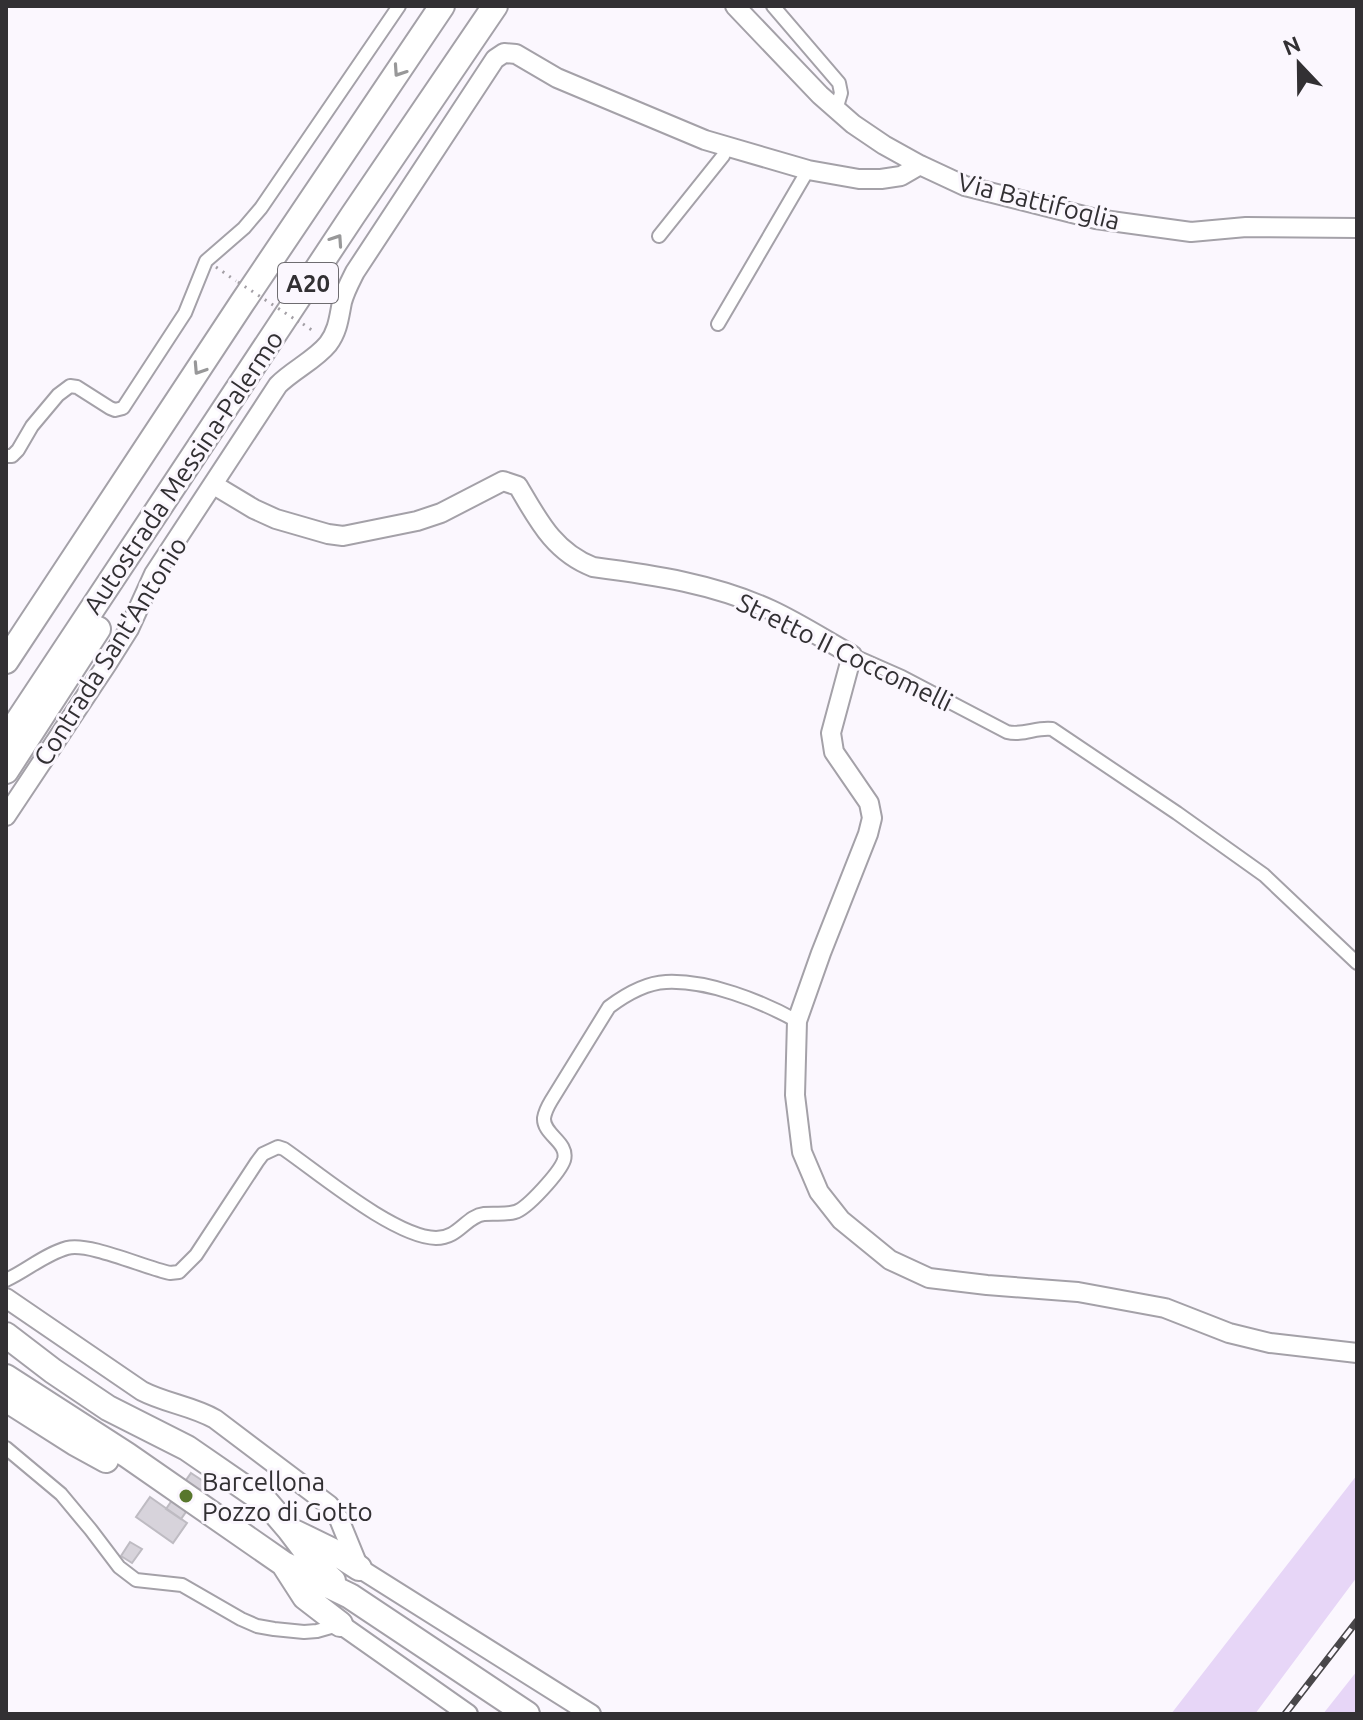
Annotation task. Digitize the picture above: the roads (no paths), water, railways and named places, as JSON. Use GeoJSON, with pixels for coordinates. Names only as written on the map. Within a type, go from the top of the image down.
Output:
{"type":"FeatureCollection","features":[{"type":"Feature","properties":{"kind":"highway","name":"Autostrada Messina-Palermo"},"geometry":{"type":"LineString","coordinates":[[6,661],[250,290],[442,6]]}},
{"type":"Feature","properties":{"kind":"highway","name":"Autostrada Messina-Palermo"},"geometry":{"type":"LineString","coordinates":[[6,739],[495,6]]}},
{"type":"Feature","properties":{"kind":"highway"},"geometry":{"type":"LineString","coordinates":[[6,771],[99,628],[123,561]]}},
{"type":"Feature","properties":{"kind":"highway"},"geometry":{"type":"LineString","coordinates":[[6,630],[46,600]]}},
{"type":"Feature","properties":{"kind":"highway"},"geometry":{"type":"LineString","coordinates":[[6,1335],[108,1408],[148,1441],[290,1530],[359,1568]]}},
{"type":"Feature","properties":{"kind":"highway"},"geometry":{"type":"LineString","coordinates":[[6,1360],[103,1423],[148,1441]]}},
{"type":"Feature","properties":{"kind":"highway"},"geometry":{"type":"LineString","coordinates":[[6,1377],[85,1440],[244,1550],[340,1624]]}},
{"type":"Feature","properties":{"kind":"highway"},"geometry":{"type":"LineString","coordinates":[[6,1399],[85,1440],[127,1455],[284,1564]]}},
{"type":"Feature","properties":{"kind":"highway"},"geometry":{"type":"LineString","coordinates":[[108,1408],[187,1448],[267,1503],[318,1567],[350,1596]]}},
{"type":"Feature","properties":{"kind":"highway"},"geometry":{"type":"LineString","coordinates":[[85,1440],[159,1460],[232,1510],[265,1537],[305,1597]]}},
{"type":"Feature","properties":{"kind":"highway"},"geometry":{"type":"LineString","coordinates":[[244,1550],[284,1564],[350,1596],[527,1714]]}},
{"type":"Feature","properties":{"kind":"street"},"geometry":{"type":"LineString","coordinates":[[6,456],[12,456],[18,450],[32,426],[63,389],[70,386],[77,387],[110,408],[123,408],[185,313],[206,261],[244,228],[261,208],[399,6]]}},
{"type":"Feature","properties":{"kind":"street","name":"Via Battifoglia"},"geometry":{"type":"LineString","coordinates":[[735,6],[836,110],[884,145],[965,186],[1096,219],[1191,232],[1246,227],[1357,228]]}},
{"type":"Feature","properties":{"kind":"street"},"geometry":{"type":"LineString","coordinates":[[773,6],[839,83],[841,93],[836,110]]}},
{"type":"Feature","properties":{"kind":"street","name":"Contrada Sant'Antonio"},"geometry":{"type":"LineString","coordinates":[[6,816],[107,664],[129,629],[154,574],[278,385],[330,342],[343,298],[355,272],[495,59],[504,53],[516,54],[557,78],[727,147]]}},
{"type":"Feature","properties":{"kind":"street"},"geometry":{"type":"LineString","coordinates":[[659,236],[727,147],[808,170],[859,179],[901,176],[920,165]]}},
{"type":"Feature","properties":{"kind":"street"},"geometry":{"type":"LineString","coordinates":[[718,324],[808,170]]}},
{"type":"Feature","properties":{"kind":"street","name":"Stretto II Coccomelli"},"geometry":{"type":"LineString","coordinates":[[214,485],[276,519],[343,536],[417,521],[441,513],[496,483],[509,481],[518,486],[556,543],[580,562],[593,567],[685,581],[723,592],[770,609],[852,655],[902,677],[1007,732],[1024,734],[1052,729],[1187,819],[1264,875],[1357,963]]}},
{"type":"Feature","properties":{"kind":"street"},"geometry":{"type":"LineString","coordinates":[[852,655],[831,733],[834,752],[869,803],[872,818],[797,1021],[795,1095],[802,1152],[819,1192],[841,1220],[890,1260],[929,1278],[1078,1292],[1165,1308],[1229,1333],[1270,1343],[1357,1353]]}},
{"type":"Feature","properties":{"kind":"street"},"geometry":{"type":"LineString","coordinates":[[6,1280],[71,1247],[170,1273],[179,1272],[196,1255],[263,1154],[278,1147],[400,1228],[437,1238],[448,1236],[481,1214],[500,1215],[522,1210],[563,1164],[563,1147],[546,1127],[545,1113],[609,1007],[621,998],[664,982],[692,984],[767,1005],[797,1021]]}},
{"type":"Feature","properties":{"kind":"street"},"geometry":{"type":"LineString","coordinates":[[6,1298],[142,1391],[201,1411],[215,1419],[323,1498],[339,1519],[359,1568],[591,1714]]}},
{"type":"Feature","properties":{"kind":"street"},"geometry":{"type":"LineString","coordinates":[[6,1448],[61,1494],[119,1567],[136,1580],[182,1585],[257,1626],[304,1632],[340,1624],[468,1714]]}},
{"type":"Feature","properties":{"kind":"railway"},"geometry":{"type":"LineString","coordinates":[[1285,1714],[1357,1621]]}},
{"type":"Feature","properties":{"kind":"place","name":"Barcellona Pozzo di Gotto"},"geometry":{"type":"Point","coordinates":[186,1496]}}]}
